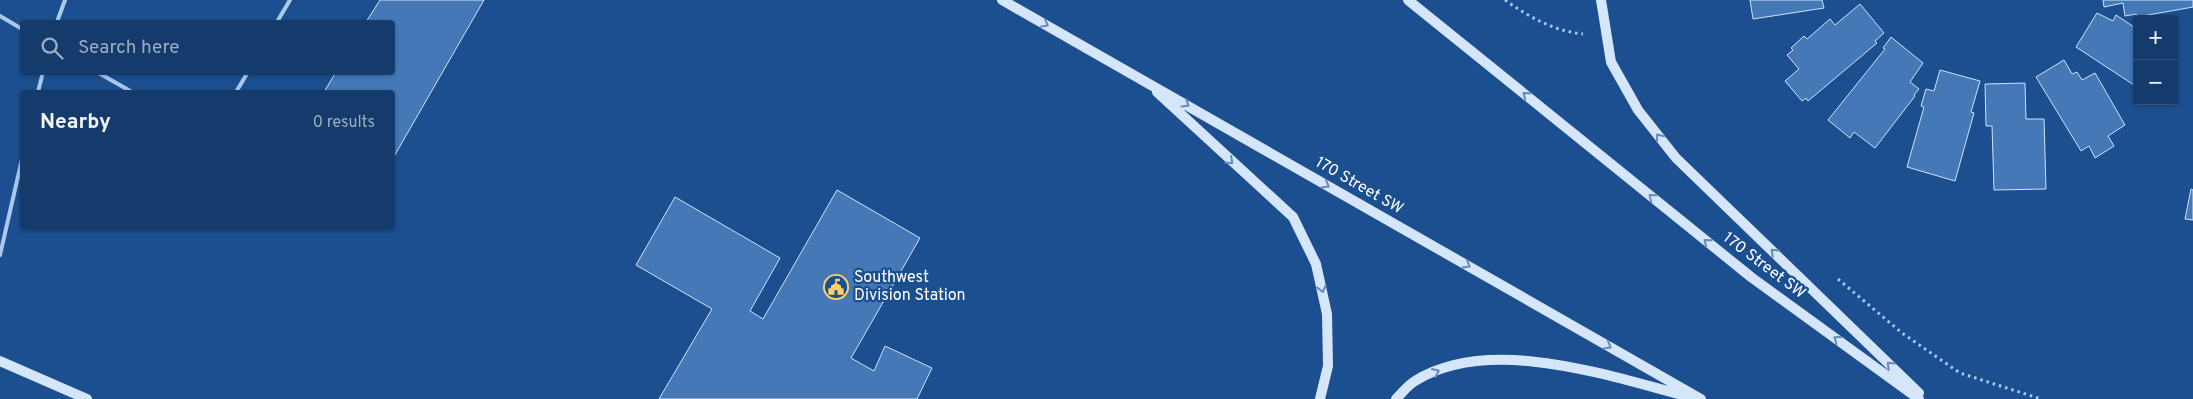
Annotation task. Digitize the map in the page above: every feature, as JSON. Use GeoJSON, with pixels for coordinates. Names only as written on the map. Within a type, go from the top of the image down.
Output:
{"type":"FeatureCollection","features":[{"type":"Feature","properties":{"kind":"main road","name":"170 Street SW"},"geometry":{"type":"LineString","coordinates":[[1002,0],[1699,399]]}},
{"type":"Feature","properties":{"kind":"main road","name":"170 Street SW"},"geometry":{"type":"LineString","coordinates":[[1408,0],[1751,277],[1919,399]]}},
{"type":"Feature","properties":{"kind":"main road"},"geometry":{"type":"LineString","coordinates":[[1601,0],[1611,62],[1638,110],[1676,158],[1926,399]]}},
{"type":"Feature","properties":{"kind":"main road"},"geometry":{"type":"LineString","coordinates":[[1143,80],[1294,217],[1316,264],[1328,314],[1328,366],[1320,399]]}},
{"type":"Feature","properties":{"kind":"main road"},"geometry":{"type":"LineString","coordinates":[[1396,399],[1415,381],[1441,370],[1487,359],[1568,365],[1699,399]]}},
{"type":"Feature","properties":{"kind":"main road"},"geometry":{"type":"LineString","coordinates":[[0,361],[87,399]]}},
{"type":"Feature","properties":{"kind":"lane"},"geometry":{"type":"LineString","coordinates":[[58,20],[65,0]]}},
{"type":"Feature","properties":{"kind":"lane"},"geometry":{"type":"LineString","coordinates":[[278,20],[290,0]]}},
{"type":"Feature","properties":{"kind":"lane"},"geometry":{"type":"LineString","coordinates":[[0,16],[20,28]]}},
{"type":"Feature","properties":{"kind":"lane"},"geometry":{"type":"LineString","coordinates":[[38,90],[42,75]]}},
{"type":"Feature","properties":{"kind":"lane"},"geometry":{"type":"LineString","coordinates":[[102,75],[128,90]]}},
{"type":"Feature","properties":{"kind":"lane"},"geometry":{"type":"LineString","coordinates":[[237,90],[246,75]]}},
{"type":"Feature","properties":{"kind":"lane"},"geometry":{"type":"LineString","coordinates":[[0,255],[20,168]]}},
{"type":"Feature","properties":{"kind":"path"},"geometry":{"type":"LineString","coordinates":[[1505,0],[1562,32],[1584,34],[1605,28]]}},
{"type":"Feature","properties":{"kind":"path"},"geometry":{"type":"LineString","coordinates":[[1831,274],[1902,332],[1960,373],[2041,399]]}},
{"type":"Feature","properties":{"kind":"building"},"geometry":{"type":"Polygon","coordinates":[[[380,0],[484,0],[395,155],[395,90],[325,90],[334,75],[395,75],[395,20],[367,20],[380,0]]]}},
{"type":"Feature","properties":{"kind":"building"},"geometry":{"type":"Polygon","coordinates":[[[1750,0],[1822,0],[1824,8],[1753,19],[1750,0]]]}},
{"type":"Feature","properties":{"kind":"building"},"geometry":{"type":"Polygon","coordinates":[[[2103,0],[2193,0],[2193,7],[2148,15],[2136,14],[2125,16],[2123,3],[2104,7],[2103,0]]]}},
{"type":"Feature","properties":{"kind":"building"},"geometry":{"type":"Polygon","coordinates":[[[1860,4],[1884,33],[1875,41],[1877,43],[1808,101],[1806,98],[1802,101],[1785,81],[1799,69],[1787,55],[1793,50],[1791,48],[1804,36],[1807,39],[1830,19],[1835,25],[1860,4]]]}},
{"type":"Feature","properties":{"kind":"building"},"geometry":{"type":"Polygon","coordinates":[[[2097,13],[2113,21],[2116,15],[2133,26],[2133,84],[2076,47],[2097,13]]]}},
{"type":"Feature","properties":{"kind":"building"},"geometry":{"type":"Polygon","coordinates":[[[1891,37],[1923,63],[1910,82],[1919,89],[1875,148],[1854,132],[1850,138],[1828,120],[1885,49],[1883,48],[1891,37]]]}},
{"type":"Feature","properties":{"kind":"building"},"geometry":{"type":"Polygon","coordinates":[[[2064,60],[2072,74],[2077,72],[2082,80],[2095,73],[2125,125],[2108,136],[2114,146],[2095,158],[2089,146],[2081,151],[2036,77],[2064,60]]]}},
{"type":"Feature","properties":{"kind":"building"},"geometry":{"type":"Polygon","coordinates":[[[1940,70],[1980,81],[1971,112],[1974,113],[1955,181],[1907,167],[1924,107],[1921,106],[1926,89],[1934,91],[1940,70]]]}},
{"type":"Feature","properties":{"kind":"building"},"geometry":{"type":"Polygon","coordinates":[[[2025,83],[2026,119],[2044,119],[2046,189],[1994,190],[1992,126],[1986,126],[1985,84],[2025,83]]]}},
{"type":"Feature","properties":{"kind":"building"},"geometry":{"type":"Polygon","coordinates":[[[2191,189],[2193,190],[2193,220],[2185,219],[2191,189]]]}},
{"type":"Feature","properties":{"kind":"building","name":"Southwest Division Station"},"geometry":{"type":"Polygon","coordinates":[[[837,190],[920,238],[851,358],[874,371],[885,346],[932,368],[917,399],[659,399],[712,309],[636,265],[675,197],[780,258],[750,311],[763,319],[837,190]]]}},
{"type":"Feature","properties":{"kind":"place","name":"Southwest Division Station"},"geometry":{"type":"Point","coordinates":[836,287]}}]}
